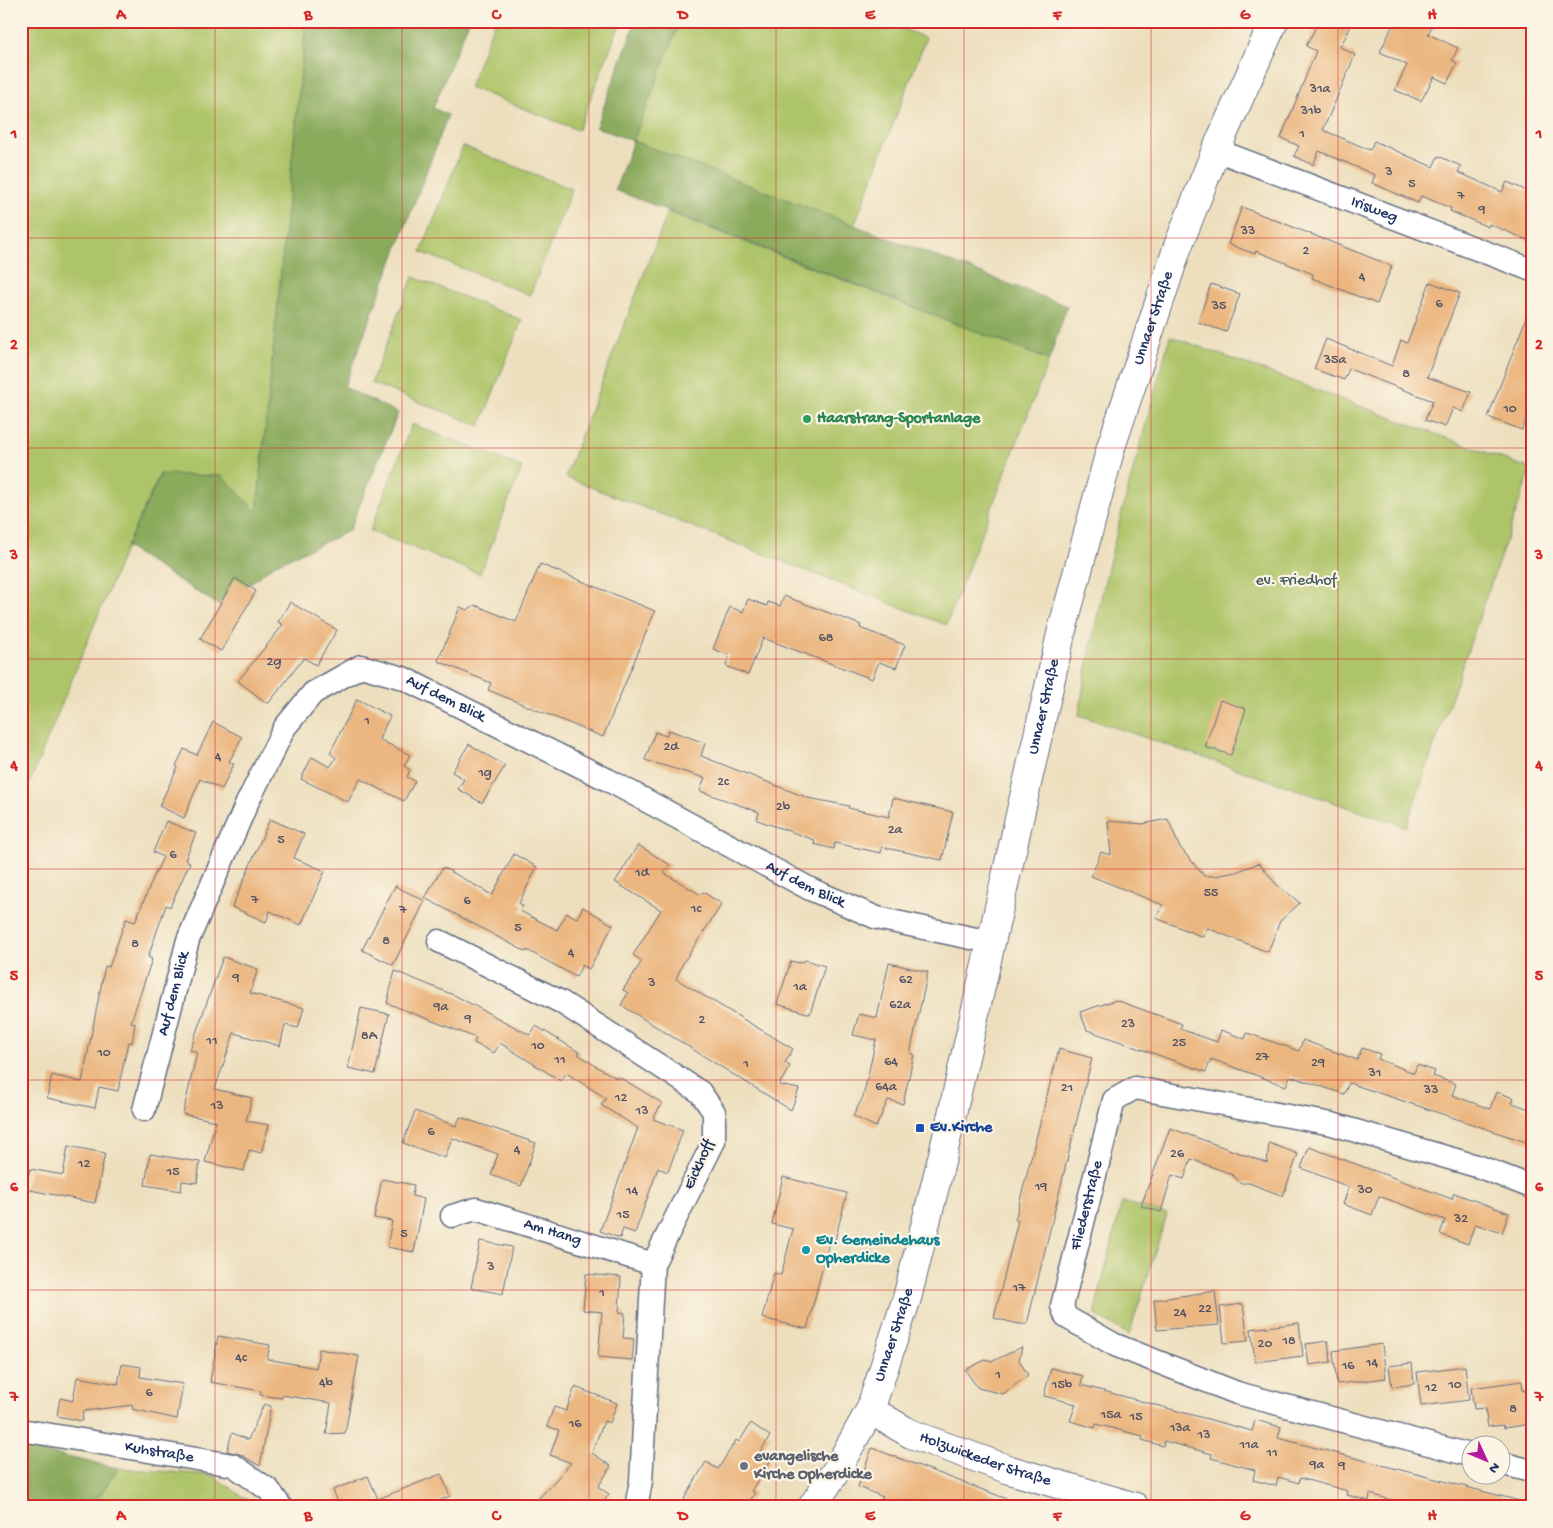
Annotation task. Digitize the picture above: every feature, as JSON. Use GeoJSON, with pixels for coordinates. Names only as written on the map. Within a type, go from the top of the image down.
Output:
{"type":"FeatureCollection","features":[{"type":"Feature","properties":{"kind":"main road","name":"Unnaer Straße"},"geometry":{"type":"LineString","coordinates":[[812,1507],[836,1471],[870,1410],[883,1377],[907,1298],[945,1145],[1061,634],[1111,447],[1178,246],[1216,150],[1274,21]]}},
{"type":"Feature","properties":{"kind":"main road","name":"Holzwickeder Straße"},"geometry":{"type":"LineString","coordinates":[[870,1410],[920,1438],[1010,1470],[1134,1507]]}},
{"type":"Feature","properties":{"kind":"street","name":"Irisweg"},"geometry":{"type":"LineString","coordinates":[[1216,150],[1532,270]]}},
{"type":"Feature","properties":{"kind":"street","name":"Auf dem Blick"},"geometry":{"type":"LineString","coordinates":[[144,1110],[188,940],[247,803],[285,727],[314,693],[361,666],[403,678],[564,758],[810,889],[878,918],[990,942]]}},
{"type":"Feature","properties":{"kind":"street","name":"Eickhoff"},"geometry":{"type":"LineString","coordinates":[[438,941],[560,1002],[700,1092],[714,1112],[714,1141],[654,1264],[641,1481],[636,1507]]}},
{"type":"Feature","properties":{"kind":"street","name":"Fliederstraße"},"geometry":{"type":"LineString","coordinates":[[1460,1452],[1228,1390],[1115,1345],[1066,1317],[1062,1306],[1114,1100],[1135,1088],[1332,1124],[1480,1167],[1532,1187]]}},
{"type":"Feature","properties":{"kind":"street","name":"Am Hang"},"geometry":{"type":"LineString","coordinates":[[452,1216],[476,1209],[654,1264]]}},
{"type":"Feature","properties":{"kind":"street","name":"Kuhstraße"},"geometry":{"type":"LineString","coordinates":[[21,1430],[233,1465],[269,1490],[281,1507]]}},
{"type":"Feature","properties":{"kind":"street"},"geometry":{"type":"LineString","coordinates":[[1510,1466],[1532,1471]]}},
{"type":"Feature","properties":{"kind":"green space"},"geometry":{"type":"Polygon","coordinates":[[[21,21],[306,21],[257,513],[160,474],[126,547],[21,804],[21,21]]]}},
{"type":"Feature","properties":{"kind":"green space"},"geometry":{"type":"Polygon","coordinates":[[[306,21],[469,21],[433,108],[448,115],[344,387],[398,413],[349,531],[274,565],[220,606],[126,547],[161,474],[222,476],[257,512],[306,21]]]}},
{"type":"Feature","properties":{"kind":"green space"},"geometry":{"type":"Polygon","coordinates":[[[495,21],[614,21],[620,24],[578,130],[469,87],[495,21]]]}},
{"type":"Feature","properties":{"kind":"green space"},"geometry":{"type":"Polygon","coordinates":[[[636,21],[680,21],[633,141],[596,127],[636,21]]]}},
{"type":"Feature","properties":{"kind":"green space"},"geometry":{"type":"Polygon","coordinates":[[[680,21],[882,21],[926,38],[854,226],[633,141],[680,21]]]}},
{"type":"Feature","properties":{"kind":"green space"},"geometry":{"type":"Polygon","coordinates":[[[633,141],[1067,306],[1049,360],[615,190],[633,141]]]}},
{"type":"Feature","properties":{"kind":"green space"},"geometry":{"type":"Polygon","coordinates":[[[463,146],[572,189],[530,295],[421,252],[463,146]]]}},
{"type":"Feature","properties":{"kind":"green space","name":"Haarstrang-Sportanlage"},"geometry":{"type":"Polygon","coordinates":[[[668,212],[1049,360],[946,625],[565,477],[668,212]]]}},
{"type":"Feature","properties":{"kind":"green space"},"geometry":{"type":"Polygon","coordinates":[[[413,277],[522,320],[480,426],[371,383],[413,277]]]}},
{"type":"Feature","properties":{"kind":"green space","name":"ev. Friedhof"},"geometry":{"type":"Polygon","coordinates":[[[1170,336],[1531,469],[1406,827],[1079,715],[1096,619],[1107,571],[1170,336]]]}},
{"type":"Feature","properties":{"kind":"green space"},"geometry":{"type":"Polygon","coordinates":[[[412,424],[522,467],[480,574],[370,531],[412,424]]]}},
{"type":"Feature","properties":{"kind":"green space"},"geometry":{"type":"Polygon","coordinates":[[[1122,1202],[1167,1214],[1129,1335],[1094,1314],[1122,1202]]]}},
{"type":"Feature","properties":{"kind":"green space"},"geometry":{"type":"Polygon","coordinates":[[[21,1447],[118,1468],[92,1507],[21,1507],[21,1447]]]}},
{"type":"Feature","properties":{"kind":"green space"},"geometry":{"type":"Polygon","coordinates":[[[118,1468],[212,1475],[256,1506],[92,1507],[118,1468]]]}},
{"type":"Feature","properties":{"kind":"building"},"geometry":{"type":"Polygon","coordinates":[[[1319,21],[1340,21],[1351,26],[1340,47],[1355,55],[1323,130],[1370,150],[1374,141],[1433,167],[1438,156],[1461,166],[1458,172],[1502,192],[1507,182],[1532,193],[1532,242],[1489,224],[1488,227],[1450,211],[1451,208],[1421,196],[1418,203],[1372,183],[1375,175],[1319,151],[1313,165],[1294,156],[1299,146],[1281,138],[1316,51],[1306,46],[1319,21]]]}},
{"type":"Feature","properties":{"kind":"building"},"geometry":{"type":"Polygon","coordinates":[[[1395,21],[1434,21],[1428,34],[1458,48],[1452,60],[1457,63],[1447,83],[1434,77],[1421,101],[1395,90],[1407,65],[1380,52],[1395,21]]]}},
{"type":"Feature","properties":{"kind":"building"},"geometry":{"type":"Polygon","coordinates":[[[1242,207],[1392,266],[1377,304],[1312,278],[1313,274],[1256,251],[1255,254],[1228,244],[1242,207]]]}},
{"type":"Feature","properties":{"kind":"building"},"geometry":{"type":"Polygon","coordinates":[[[1430,282],[1460,293],[1427,377],[1471,392],[1463,412],[1453,408],[1445,427],[1425,420],[1433,401],[1349,369],[1344,380],[1314,369],[1326,339],[1392,366],[1401,340],[1407,343],[1430,282]]]}},
{"type":"Feature","properties":{"kind":"building"},"geometry":{"type":"Polygon","coordinates":[[[1211,284],[1240,294],[1226,332],[1198,322],[1211,284]]]}},
{"type":"Feature","properties":{"kind":"building"},"geometry":{"type":"Polygon","coordinates":[[[1530,308],[1532,402],[1522,430],[1488,417],[1530,308]]]}},
{"type":"Feature","properties":{"kind":"building"},"geometry":{"type":"Polygon","coordinates":[[[540,564],[655,611],[603,737],[488,690],[491,683],[438,661],[460,607],[467,610],[475,605],[516,622],[540,564]]]}},
{"type":"Feature","properties":{"kind":"building"},"geometry":{"type":"Polygon","coordinates":[[[235,578],[256,591],[221,651],[200,639],[235,578]]]}},
{"type":"Feature","properties":{"kind":"building"},"geometry":{"type":"Polygon","coordinates":[[[784,596],[861,625],[860,628],[905,645],[896,668],[879,662],[872,679],[763,638],[748,675],[726,666],[729,655],[713,649],[730,607],[743,612],[748,599],[767,606],[768,602],[780,606],[784,596]]]}},
{"type":"Feature","properties":{"kind":"building"},"geometry":{"type":"Polygon","coordinates":[[[290,602],[337,630],[316,665],[304,658],[268,704],[238,681],[283,625],[278,622],[290,602]]]}},
{"type":"Feature","properties":{"kind":"building"},"geometry":{"type":"Polygon","coordinates":[[[357,699],[390,716],[379,739],[410,755],[404,766],[410,770],[407,777],[415,781],[404,801],[360,779],[348,802],[301,779],[312,757],[330,767],[336,758],[330,753],[357,699]]]}},
{"type":"Feature","properties":{"kind":"building"},"geometry":{"type":"Polygon","coordinates":[[[1220,700],[1246,709],[1231,755],[1205,747],[1220,700]]]}},
{"type":"Feature","properties":{"kind":"building"},"geometry":{"type":"Polygon","coordinates":[[[213,722],[242,737],[229,762],[234,764],[222,789],[200,779],[184,818],[159,806],[178,767],[176,766],[184,749],[197,755],[213,722]]]}},
{"type":"Feature","properties":{"kind":"building"},"geometry":{"type":"Polygon","coordinates":[[[669,730],[705,743],[701,756],[808,798],[849,806],[848,808],[889,817],[893,798],[953,812],[942,860],[882,847],[881,853],[835,843],[834,849],[814,844],[815,840],[757,820],[759,812],[700,791],[705,778],[645,760],[655,732],[666,736],[669,730]]]}},
{"type":"Feature","properties":{"kind":"building"},"geometry":{"type":"Polygon","coordinates":[[[469,744],[505,766],[482,803],[458,789],[464,779],[452,772],[469,744]]]}},
{"type":"Feature","properties":{"kind":"building"},"geometry":{"type":"Polygon","coordinates":[[[270,819],[304,834],[294,858],[325,871],[301,925],[270,911],[266,922],[232,907],[270,819]]]}},
{"type":"Feature","properties":{"kind":"building"},"geometry":{"type":"Polygon","coordinates":[[[1168,819],[1179,846],[1204,876],[1236,872],[1259,863],[1276,884],[1300,903],[1280,921],[1268,952],[1207,928],[1203,937],[1156,918],[1163,905],[1091,876],[1101,852],[1111,855],[1108,821],[1142,824],[1168,819]]]}},
{"type":"Feature","properties":{"kind":"building"},"geometry":{"type":"Polygon","coordinates":[[[166,821],[196,833],[185,860],[190,862],[170,907],[166,905],[148,957],[152,959],[131,1022],[135,1023],[132,1043],[128,1042],[118,1091],[99,1087],[95,1108],[47,1098],[52,1075],[82,1082],[105,966],[109,967],[126,919],[135,922],[163,857],[153,852],[166,821]]]}},
{"type":"Feature","properties":{"kind":"building"},"geometry":{"type":"Polygon","coordinates":[[[638,845],[670,865],[664,873],[701,895],[703,892],[722,904],[683,963],[676,979],[793,1049],[785,1063],[790,1066],[779,1085],[799,1089],[791,1110],[621,1005],[628,993],[623,990],[642,961],[633,955],[661,910],[615,882],[638,845]]]}},
{"type":"Feature","properties":{"kind":"building"},"geometry":{"type":"Polygon","coordinates":[[[514,854],[537,867],[519,903],[523,906],[520,911],[557,930],[567,913],[577,918],[583,907],[613,925],[589,969],[582,965],[576,977],[425,898],[443,867],[492,895],[514,854]]]}},
{"type":"Feature","properties":{"kind":"building"},"geometry":{"type":"Polygon","coordinates":[[[395,886],[425,901],[393,965],[362,950],[395,886]]]}},
{"type":"Feature","properties":{"kind":"building"},"geometry":{"type":"Polygon","coordinates":[[[223,957],[258,969],[250,993],[304,1008],[298,1028],[285,1025],[280,1046],[234,1033],[215,1089],[252,1098],[246,1121],[269,1125],[261,1153],[249,1150],[244,1171],[205,1162],[216,1121],[183,1114],[197,1052],[190,1050],[223,957]]]}},
{"type":"Feature","properties":{"kind":"building"},"geometry":{"type":"Polygon","coordinates":[[[806,960],[825,966],[810,1014],[777,1004],[791,961],[799,963],[806,960]]]}},
{"type":"Feature","properties":{"kind":"building"},"geometry":{"type":"Polygon","coordinates":[[[889,963],[928,972],[910,1053],[914,1054],[903,1104],[888,1100],[876,1127],[853,1116],[863,1097],[876,1040],[853,1035],[859,1014],[877,1018],[889,963]]]}},
{"type":"Feature","properties":{"kind":"building"},"geometry":{"type":"Polygon","coordinates":[[[395,971],[456,996],[530,1035],[536,1026],[579,1052],[578,1054],[597,1067],[618,1079],[619,1077],[662,1103],[653,1119],[683,1130],[668,1172],[658,1168],[635,1233],[623,1229],[620,1238],[600,1231],[638,1128],[601,1105],[606,1098],[566,1073],[561,1081],[500,1043],[494,1053],[474,1043],[476,1038],[387,1003],[395,971]]]}},
{"type":"Feature","properties":{"kind":"building"},"geometry":{"type":"Polygon","coordinates":[[[1116,1000],[1182,1024],[1180,1029],[1217,1042],[1221,1030],[1245,1039],[1247,1033],[1299,1051],[1303,1040],[1357,1060],[1362,1048],[1380,1054],[1378,1059],[1414,1073],[1417,1065],[1435,1071],[1433,1076],[1456,1084],[1452,1095],[1490,1109],[1496,1092],[1514,1098],[1512,1103],[1532,1110],[1532,1144],[1349,1083],[1344,1094],[1290,1076],[1286,1086],[1211,1059],[1206,1072],[1087,1030],[1080,1012],[1116,1000]]]}},
{"type":"Feature","properties":{"kind":"building"},"geometry":{"type":"Polygon","coordinates":[[[361,1008],[389,1014],[375,1074],[348,1068],[361,1008]]]}},
{"type":"Feature","properties":{"kind":"building"},"geometry":{"type":"Polygon","coordinates":[[[1059,1049],[1092,1058],[1027,1324],[1019,1324],[994,1318],[1018,1220],[1015,1220],[1059,1049]]]}},
{"type":"Feature","properties":{"kind":"building"},"geometry":{"type":"Polygon","coordinates":[[[415,1111],[456,1126],[460,1117],[536,1143],[521,1186],[491,1175],[498,1154],[452,1138],[445,1158],[403,1143],[415,1111]]]}},
{"type":"Feature","properties":{"kind":"building"},"geometry":{"type":"Polygon","coordinates":[[[1170,1128],[1267,1163],[1269,1143],[1298,1154],[1283,1196],[1249,1183],[1241,1183],[1231,1174],[1191,1159],[1184,1179],[1172,1175],[1161,1212],[1141,1206],[1170,1128]]]}},
{"type":"Feature","properties":{"kind":"building"},"geometry":{"type":"Polygon","coordinates":[[[68,1146],[105,1153],[95,1203],[25,1189],[30,1169],[63,1175],[68,1146]]]}},
{"type":"Feature","properties":{"kind":"building"},"geometry":{"type":"Polygon","coordinates":[[[1309,1147],[1452,1199],[1454,1193],[1509,1213],[1502,1233],[1475,1224],[1468,1244],[1440,1234],[1445,1220],[1379,1196],[1372,1215],[1343,1204],[1349,1187],[1301,1168],[1309,1147]]]}},
{"type":"Feature","properties":{"kind":"building"},"geometry":{"type":"Polygon","coordinates":[[[150,1154],[200,1162],[197,1183],[182,1181],[181,1191],[145,1185],[150,1154]]]}},
{"type":"Feature","properties":{"kind":"building","name":"Ev. Gemeindehaus Opherdicke"},"geometry":{"type":"Polygon","coordinates":[[[783,1177],[847,1193],[835,1240],[830,1238],[807,1329],[762,1318],[774,1273],[781,1275],[793,1229],[772,1224],[783,1177]]]}},
{"type":"Feature","properties":{"kind":"building"},"geometry":{"type":"Polygon","coordinates":[[[382,1179],[414,1185],[412,1196],[424,1199],[414,1252],[387,1247],[392,1221],[374,1218],[382,1179]]]}},
{"type":"Feature","properties":{"kind":"building"},"geometry":{"type":"Polygon","coordinates":[[[480,1241],[512,1247],[503,1294],[471,1288],[480,1241]]]}},
{"type":"Feature","properties":{"kind":"building"},"geometry":{"type":"Polygon","coordinates":[[[586,1274],[621,1277],[619,1312],[625,1313],[623,1338],[634,1339],[632,1360],[598,1357],[602,1312],[583,1310],[586,1274]]]}},
{"type":"Feature","properties":{"kind":"building"},"geometry":{"type":"Polygon","coordinates":[[[1215,1291],[1219,1325],[1157,1330],[1154,1300],[1215,1291]]]}},
{"type":"Feature","properties":{"kind":"building"},"geometry":{"type":"Polygon","coordinates":[[[1243,1304],[1248,1341],[1224,1343],[1220,1307],[1243,1304]]]}},
{"type":"Feature","properties":{"kind":"building"},"geometry":{"type":"Polygon","coordinates":[[[1299,1323],[1303,1356],[1255,1362],[1251,1329],[1299,1323]]]}},
{"type":"Feature","properties":{"kind":"building"},"geometry":{"type":"Polygon","coordinates":[[[218,1336],[270,1345],[267,1359],[316,1368],[319,1349],[359,1356],[345,1433],[326,1434],[331,1403],[282,1395],[282,1398],[260,1395],[261,1391],[210,1382],[218,1336]]]}},
{"type":"Feature","properties":{"kind":"building"},"geometry":{"type":"Polygon","coordinates":[[[1328,1341],[1331,1362],[1309,1365],[1306,1344],[1328,1341]]]}},
{"type":"Feature","properties":{"kind":"building"},"geometry":{"type":"Polygon","coordinates":[[[1382,1344],[1386,1378],[1337,1384],[1333,1351],[1382,1344]]]}},
{"type":"Feature","properties":{"kind":"building"},"geometry":{"type":"Polygon","coordinates":[[[1022,1347],[1019,1360],[1028,1375],[1003,1394],[978,1388],[965,1370],[985,1360],[991,1362],[1022,1347]]]}},
{"type":"Feature","properties":{"kind":"building"},"geometry":{"type":"Polygon","coordinates":[[[1412,1363],[1414,1384],[1392,1387],[1389,1366],[1412,1363]]]}},
{"type":"Feature","properties":{"kind":"building"},"geometry":{"type":"Polygon","coordinates":[[[122,1364],[141,1367],[140,1377],[183,1384],[177,1419],[132,1409],[133,1405],[83,1411],[82,1421],[57,1416],[60,1398],[73,1401],[77,1377],[118,1384],[122,1364]]]}},
{"type":"Feature","properties":{"kind":"building"},"geometry":{"type":"Polygon","coordinates":[[[1465,1366],[1469,1400],[1421,1406],[1417,1372],[1465,1366]]]}},
{"type":"Feature","properties":{"kind":"building"},"geometry":{"type":"Polygon","coordinates":[[[1051,1368],[1083,1376],[1081,1385],[1252,1431],[1255,1420],[1281,1427],[1278,1438],[1520,1501],[1519,1507],[1416,1507],[1370,1494],[1369,1501],[1347,1495],[1348,1491],[1300,1478],[1299,1483],[1278,1477],[1276,1486],[1253,1480],[1255,1470],[1211,1458],[1212,1454],[1164,1441],[1163,1446],[1142,1440],[1143,1436],[1096,1424],[1095,1428],[1070,1421],[1076,1404],[1044,1396],[1051,1368]]]}},
{"type":"Feature","properties":{"kind":"building"},"geometry":{"type":"Polygon","coordinates":[[[1522,1381],[1523,1391],[1532,1390],[1532,1424],[1504,1428],[1503,1425],[1488,1427],[1485,1408],[1474,1409],[1471,1388],[1522,1381]]]}},
{"type":"Feature","properties":{"kind":"building"},"geometry":{"type":"Polygon","coordinates":[[[575,1387],[617,1403],[610,1423],[604,1421],[592,1453],[611,1466],[598,1487],[609,1494],[600,1507],[531,1507],[571,1463],[550,1455],[559,1430],[547,1426],[554,1407],[566,1411],[575,1387]]]}},
{"type":"Feature","properties":{"kind":"building"},"geometry":{"type":"Polygon","coordinates":[[[264,1404],[271,1406],[260,1466],[240,1454],[227,1451],[232,1433],[248,1440],[264,1404]]]}},
{"type":"Feature","properties":{"kind":"building","name":"evangelische Kirche Opherdicke"},"geometry":{"type":"Polygon","coordinates":[[[751,1423],[770,1436],[759,1454],[770,1462],[751,1491],[755,1493],[746,1507],[696,1507],[684,1499],[706,1462],[718,1469],[736,1440],[739,1442],[751,1423]]]}},
{"type":"Feature","properties":{"kind":"building"},"geometry":{"type":"Polygon","coordinates":[[[872,1448],[1023,1505],[1023,1507],[879,1507],[883,1497],[858,1487],[872,1448]]]}},
{"type":"Feature","properties":{"kind":"building"},"geometry":{"type":"Polygon","coordinates":[[[441,1474],[450,1496],[424,1507],[340,1507],[333,1490],[368,1476],[378,1499],[441,1474]]]}},
{"type":"Feature","properties":{"kind":"place","name":"Haarstrang-Sportanlage"},"geometry":{"type":"Point","coordinates":[807,419]}},
{"type":"Feature","properties":{"kind":"place","name":"Ev.Kirche"},"geometry":{"type":"Point","coordinates":[920,1128]}},
{"type":"Feature","properties":{"kind":"place","name":"Ev. Gemeindehaus Opherdicke"},"geometry":{"type":"Point","coordinates":[806,1250]}},
{"type":"Feature","properties":{"kind":"place","name":"evangelische Kirche Opherdicke"},"geometry":{"type":"Point","coordinates":[744,1466]}}]}
